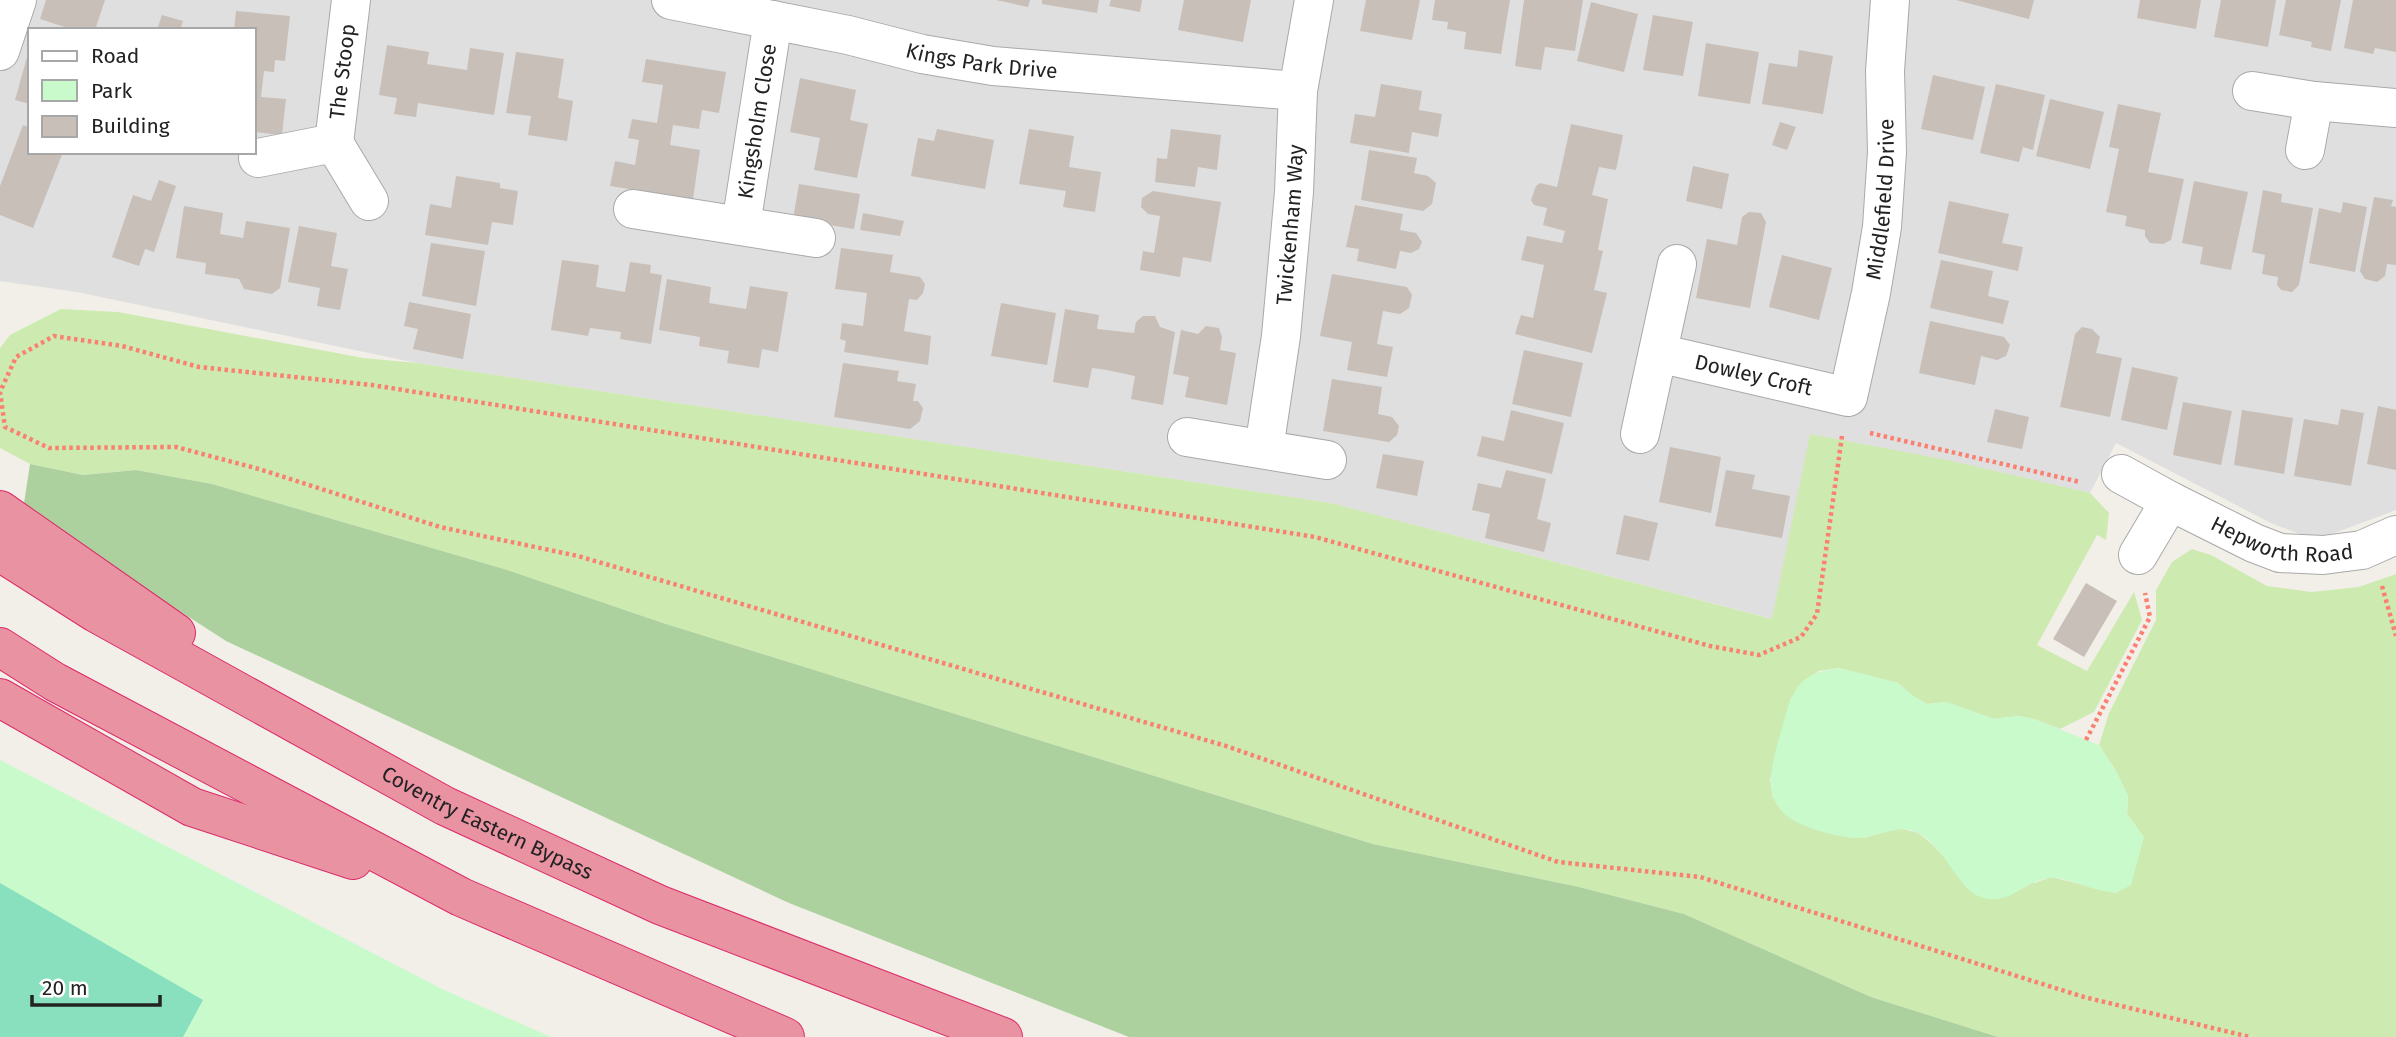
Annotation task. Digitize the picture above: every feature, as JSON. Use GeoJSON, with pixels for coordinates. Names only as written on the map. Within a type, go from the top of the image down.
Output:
{"type":"FeatureCollection","features":[{"type":"Feature","properties":{"kind":"highway"},"geometry":{"type":"LineString","coordinates":[[0,510],[360,761]]}},
{"type":"Feature","properties":{"kind":"highway","name":"Coventry Eastern Bypass"},"geometry":{"type":"LineString","coordinates":[[0,552],[96,613],[444,806],[660,905],[1003,1037]]}},
{"type":"Feature","properties":{"kind":"highway"},"geometry":{"type":"LineString","coordinates":[[0,647],[55,682],[461,897],[785,1037]]}},
{"type":"Feature","properties":{"kind":"highway"},"geometry":{"type":"LineString","coordinates":[[0,698],[192,807],[461,897]]}},
{"type":"Feature","properties":{"kind":"street"},"geometry":{"type":"LineString","coordinates":[[0,51],[17,0]]}},
{"type":"Feature","properties":{"kind":"street","name":"The Stoop"},"geometry":{"type":"LineString","coordinates":[[351,0],[334,142],[369,201]]}},
{"type":"Feature","properties":{"kind":"street","name":"Kings Park Drive"},"geometry":{"type":"LineString","coordinates":[[671,0],[848,35],[922,54],[993,66],[1298,91]]}},
{"type":"Feature","properties":{"kind":"street","name":"Twickenham Way"},"geometry":{"type":"LineString","coordinates":[[1264,449],[1281,336],[1298,91],[1314,0]]}},
{"type":"Feature","properties":{"kind":"street","name":"Middlefield Drive"},"geometry":{"type":"LineString","coordinates":[[1848,397],[1871,293],[1882,227],[1887,152],[1885,71],[1890,0]]}},
{"type":"Feature","properties":{"kind":"street","name":"Kingsholm Close"},"geometry":{"type":"LineString","coordinates":[[741,225],[773,20]]}},
{"type":"Feature","properties":{"kind":"street"},"geometry":{"type":"LineString","coordinates":[[2252,91],[2314,101],[2396,108]]}},
{"type":"Feature","properties":{"kind":"street"},"geometry":{"type":"LineString","coordinates":[[2305,150],[2314,101]]}},
{"type":"Feature","properties":{"kind":"street","name":"The Stoop"},"geometry":{"type":"LineString","coordinates":[[258,158],[334,142]]}},
{"type":"Feature","properties":{"kind":"street","name":"Kingsholm Close"},"geometry":{"type":"LineString","coordinates":[[632,209],[816,238]]}},
{"type":"Feature","properties":{"kind":"street"},"geometry":{"type":"LineString","coordinates":[[1640,434],[1677,264]]}},
{"type":"Feature","properties":{"kind":"street","name":"Dowley Croft"},"geometry":{"type":"LineString","coordinates":[[1658,353],[1848,397]]}},
{"type":"Feature","properties":{"kind":"street"},"geometry":{"type":"LineString","coordinates":[[1187,437],[1327,460]]}},
{"type":"Feature","properties":{"kind":"street","name":"Hepworth Road"},"geometry":{"type":"LineString","coordinates":[[2105,481],[2170,502],[2280,553],[2323,555],[2362,550],[2385,540]]}},
{"type":"Feature","properties":{"kind":"street"},"geometry":{"type":"LineString","coordinates":[[2138,555],[2170,502]]}},
{"type":"Feature","properties":{"kind":"path"},"geometry":{"type":"LineString","coordinates":[[1848,397],[1817,614],[1801,637],[1759,655],[1710,646],[1315,537],[372,385],[200,366],[122,346],[54,336],[16,357],[0,392],[5,427],[49,448],[176,447],[440,527],[578,556],[1226,746],[1558,862],[1700,877],[2084,997],[2250,1037]]}},
{"type":"Feature","properties":{"kind":"path"},"geometry":{"type":"LineString","coordinates":[[1848,397],[1868,432],[2077,480],[2105,481]]}},
{"type":"Feature","properties":{"kind":"path"},"geometry":{"type":"LineString","coordinates":[[2385,540],[2387,606],[2396,636]]}},
{"type":"Feature","properties":{"kind":"path"},"geometry":{"type":"LineString","coordinates":[[2086,740],[2150,617],[2138,555]]}},
{"type":"Feature","properties":{"kind":"shaded area"},"geometry":{"type":"Polygon","coordinates":[[[0,0],[2396,0],[2396,510],[2316,540],[2273,524],[2116,443],[2090,493],[1811,434],[1773,619],[1330,503],[417,363],[77,292],[0,281],[0,0]]]}},
{"type":"Feature","properties":{"kind":"green space"},"geometry":{"type":"Polygon","coordinates":[[[61,309],[118,312],[363,358],[417,363],[1331,503],[1772,619],[1810,434],[1952,461],[2090,493],[2109,513],[2106,540],[2097,535],[2037,645],[2087,671],[2134,592],[2142,620],[2094,712],[2060,729],[2018,716],[1994,719],[1946,702],[1927,704],[1898,683],[1839,668],[1818,671],[1791,698],[1770,780],[1773,798],[1864,838],[1899,828],[1918,833],[1946,859],[2035,883],[2051,877],[2116,893],[2136,826],[2127,814],[2128,796],[2099,745],[2109,713],[2156,620],[2156,590],[2172,562],[2192,549],[2211,555],[2267,586],[2311,592],[2359,587],[2396,574],[2396,1037],[1998,1037],[1871,997],[1684,914],[1579,887],[1373,844],[663,623],[504,569],[212,484],[136,470],[83,475],[30,464],[0,448],[0,348],[10,335],[61,309]]]}},
{"type":"Feature","properties":{"kind":"green space"},"geometry":{"type":"Polygon","coordinates":[[[30,464],[83,475],[136,470],[212,484],[504,569],[663,623],[1373,844],[1579,887],[1684,914],[1871,997],[1998,1037],[1129,1037],[789,903],[226,641],[23,510],[30,464]]]}},
{"type":"Feature","properties":{"kind":"green space"},"geometry":{"type":"Polygon","coordinates":[[[1839,668],[1898,683],[1927,704],[1946,702],[1994,719],[2018,716],[2034,719],[2099,745],[2128,796],[2127,814],[2144,837],[2131,885],[2110,892],[2050,878],[2040,880],[2006,897],[1987,899],[1969,890],[1935,846],[1911,830],[1861,838],[1843,837],[1798,823],[1783,813],[1775,801],[1771,787],[1775,754],[1789,705],[1797,688],[1809,677],[1839,668]]]}},
{"type":"Feature","properties":{"kind":"green space"},"geometry":{"type":"Polygon","coordinates":[[[0,760],[444,990],[551,1037],[0,1037],[0,760]]]}},
{"type":"Feature","properties":{"kind":"green space"},"geometry":{"type":"Polygon","coordinates":[[[0,883],[203,1000],[183,1037],[0,1037],[0,883]]]}},
{"type":"Feature","properties":{"kind":"building"},"geometry":{"type":"Polygon","coordinates":[[[46,0],[105,0],[96,28],[68,28],[40,19],[46,0]]]}},
{"type":"Feature","properties":{"kind":"building"},"geometry":{"type":"Polygon","coordinates":[[[996,0],[1030,0],[1028,7],[996,0]]]}},
{"type":"Feature","properties":{"kind":"building"},"geometry":{"type":"Polygon","coordinates":[[[1042,0],[1099,0],[1097,13],[1042,4],[1042,0]]]}},
{"type":"Feature","properties":{"kind":"building"},"geometry":{"type":"Polygon","coordinates":[[[1111,0],[1142,0],[1140,12],[1109,6],[1111,0]]]}},
{"type":"Feature","properties":{"kind":"building"},"geometry":{"type":"Polygon","coordinates":[[[1184,0],[1251,0],[1243,42],[1178,30],[1184,0]]]}},
{"type":"Feature","properties":{"kind":"building"},"geometry":{"type":"Polygon","coordinates":[[[1366,0],[1420,0],[1412,40],[1360,31],[1366,0]]]}},
{"type":"Feature","properties":{"kind":"building"},"geometry":{"type":"Polygon","coordinates":[[[1435,0],[1510,0],[1501,54],[1464,49],[1466,32],[1447,29],[1448,22],[1432,20],[1435,0]]]}},
{"type":"Feature","properties":{"kind":"building"},"geometry":{"type":"Polygon","coordinates":[[[1524,0],[1583,0],[1575,51],[1545,47],[1541,70],[1515,66],[1524,0]]]}},
{"type":"Feature","properties":{"kind":"building"},"geometry":{"type":"Polygon","coordinates":[[[1956,0],[2034,0],[2029,19],[1956,0]]]}},
{"type":"Feature","properties":{"kind":"building"},"geometry":{"type":"Polygon","coordinates":[[[2140,0],[2201,0],[2196,29],[2137,18],[2140,0]]]}},
{"type":"Feature","properties":{"kind":"building"},"geometry":{"type":"Polygon","coordinates":[[[2221,0],[2276,0],[2268,47],[2214,37],[2221,0]]]}},
{"type":"Feature","properties":{"kind":"building"},"geometry":{"type":"Polygon","coordinates":[[[2286,0],[2341,0],[2331,51],[2311,47],[2312,42],[2279,35],[2286,0]]]}},
{"type":"Feature","properties":{"kind":"building"},"geometry":{"type":"Polygon","coordinates":[[[2353,0],[2396,0],[2396,52],[2375,48],[2373,54],[2344,48],[2353,0]]]}},
{"type":"Feature","properties":{"kind":"building"},"geometry":{"type":"Polygon","coordinates":[[[1591,2],[1638,14],[1624,72],[1577,61],[1591,2]]]}},
{"type":"Feature","properties":{"kind":"building"},"geometry":{"type":"Polygon","coordinates":[[[236,11],[290,16],[285,61],[275,60],[274,72],[264,71],[261,97],[286,99],[282,135],[256,132],[256,28],[234,28],[236,11]]]}},
{"type":"Feature","properties":{"kind":"building"},"geometry":{"type":"Polygon","coordinates":[[[162,15],[183,21],[181,28],[158,28],[162,15]]]}},
{"type":"Feature","properties":{"kind":"building"},"geometry":{"type":"Polygon","coordinates":[[[1653,15],[1693,22],[1683,76],[1643,70],[1653,15]]]}},
{"type":"Feature","properties":{"kind":"building"},"geometry":{"type":"Polygon","coordinates":[[[1706,43],[1759,52],[1750,104],[1698,96],[1706,43]]]}},
{"type":"Feature","properties":{"kind":"building"},"geometry":{"type":"Polygon","coordinates":[[[387,45],[429,52],[427,64],[467,70],[470,48],[504,53],[494,115],[418,103],[416,117],[394,114],[397,98],[379,95],[387,45]]]}},
{"type":"Feature","properties":{"kind":"building"},"geometry":{"type":"Polygon","coordinates":[[[1799,50],[1833,56],[1823,114],[1762,104],[1769,63],[1797,67],[1799,50]]]}},
{"type":"Feature","properties":{"kind":"building"},"geometry":{"type":"Polygon","coordinates":[[[516,52],[564,59],[558,98],[573,101],[567,141],[528,135],[531,116],[506,113],[516,52]]]}},
{"type":"Feature","properties":{"kind":"building"},"geometry":{"type":"Polygon","coordinates":[[[28,54],[28,103],[15,100],[28,54]]]}},
{"type":"Feature","properties":{"kind":"building"},"geometry":{"type":"Polygon","coordinates":[[[646,59],[726,72],[719,113],[702,110],[699,129],[673,125],[670,145],[700,150],[693,199],[610,186],[615,161],[635,165],[639,140],[628,138],[632,119],[657,123],[663,85],[642,82],[646,59]]]}},
{"type":"Feature","properties":{"kind":"building"},"geometry":{"type":"Polygon","coordinates":[[[1933,75],[1985,87],[1973,140],[1921,129],[1933,75]]]}},
{"type":"Feature","properties":{"kind":"building"},"geometry":{"type":"Polygon","coordinates":[[[800,78],[856,90],[850,120],[868,124],[857,178],[814,170],[820,138],[790,132],[800,78]]]}},
{"type":"Feature","properties":{"kind":"building"},"geometry":{"type":"Polygon","coordinates":[[[1381,84],[1422,91],[1419,110],[1442,114],[1438,137],[1412,132],[1409,153],[1350,143],[1355,114],[1375,117],[1381,84]]]}},
{"type":"Feature","properties":{"kind":"building"},"geometry":{"type":"Polygon","coordinates":[[[1996,84],[2045,95],[2033,150],[2023,147],[2019,162],[1980,153],[1996,84]]]}},
{"type":"Feature","properties":{"kind":"building"},"geometry":{"type":"Polygon","coordinates":[[[2050,99],[2104,112],[2090,169],[2036,156],[2050,99]]]}},
{"type":"Feature","properties":{"kind":"building"},"geometry":{"type":"Polygon","coordinates":[[[2118,104],[2161,113],[2148,172],[2184,179],[2171,240],[2163,244],[2150,243],[2145,236],[2145,230],[2125,226],[2127,216],[2106,212],[2119,149],[2109,147],[2118,104]]]}},
{"type":"Feature","properties":{"kind":"building"},"geometry":{"type":"Polygon","coordinates":[[[1780,122],[1796,127],[1787,150],[1772,145],[1780,122]]]}},
{"type":"Feature","properties":{"kind":"building"},"geometry":{"type":"Polygon","coordinates":[[[1571,124],[1623,135],[1616,170],[1599,167],[1592,195],[1608,199],[1598,250],[1603,251],[1594,290],[1607,293],[1592,353],[1515,334],[1521,315],[1533,318],[1544,265],[1521,260],[1527,236],[1562,243],[1565,231],[1543,225],[1547,208],[1534,205],[1531,200],[1536,186],[1540,183],[1557,187],[1571,124]]]}},
{"type":"Feature","properties":{"kind":"building"},"geometry":{"type":"Polygon","coordinates":[[[23,125],[28,127],[28,154],[62,154],[33,228],[0,215],[0,186],[23,125]]]}},
{"type":"Feature","properties":{"kind":"building"},"geometry":{"type":"Polygon","coordinates":[[[937,129],[994,140],[985,189],[911,176],[918,138],[934,141],[937,129]]]}},
{"type":"Feature","properties":{"kind":"building"},"geometry":{"type":"Polygon","coordinates":[[[1029,129],[1074,136],[1069,167],[1101,172],[1095,212],[1063,207],[1066,191],[1019,184],[1029,129]]]}},
{"type":"Feature","properties":{"kind":"building"},"geometry":{"type":"Polygon","coordinates":[[[1171,129],[1221,135],[1217,170],[1198,167],[1195,187],[1155,182],[1157,158],[1167,159],[1171,129]]]}},
{"type":"Feature","properties":{"kind":"building"},"geometry":{"type":"Polygon","coordinates":[[[1369,150],[1417,158],[1414,173],[1428,176],[1436,183],[1432,204],[1423,211],[1361,200],[1369,150]]]}},
{"type":"Feature","properties":{"kind":"building"},"geometry":{"type":"Polygon","coordinates":[[[1693,166],[1729,174],[1722,209],[1686,201],[1693,166]]]}},
{"type":"Feature","properties":{"kind":"building"},"geometry":{"type":"Polygon","coordinates":[[[456,176],[500,183],[500,188],[518,191],[513,225],[492,222],[488,245],[425,235],[430,204],[451,208],[456,176]]]}},
{"type":"Feature","properties":{"kind":"building"},"geometry":{"type":"Polygon","coordinates":[[[159,180],[176,186],[154,252],[145,249],[139,266],[112,257],[133,195],[151,201],[159,180]]]}},
{"type":"Feature","properties":{"kind":"building"},"geometry":{"type":"Polygon","coordinates":[[[2194,181],[2248,192],[2231,270],[2200,264],[2203,247],[2182,243],[2194,181]]]}},
{"type":"Feature","properties":{"kind":"building"},"geometry":{"type":"Polygon","coordinates":[[[799,184],[860,194],[854,229],[793,219],[799,184]]]}},
{"type":"Feature","properties":{"kind":"building"},"geometry":{"type":"Polygon","coordinates":[[[2263,190],[2282,194],[2281,202],[2313,208],[2299,285],[2292,292],[2281,290],[2277,285],[2278,277],[2262,274],[2265,255],[2252,252],[2263,190]]]}},
{"type":"Feature","properties":{"kind":"building"},"geometry":{"type":"Polygon","coordinates":[[[1153,191],[1221,202],[1211,262],[1183,257],[1180,277],[1140,270],[1143,251],[1154,253],[1160,216],[1148,214],[1141,207],[1142,198],[1153,191]]]}},
{"type":"Feature","properties":{"kind":"building"},"geometry":{"type":"Polygon","coordinates":[[[2374,197],[2393,200],[2391,206],[2396,207],[2396,265],[2387,264],[2385,276],[2377,282],[2365,279],[2360,271],[2374,197]]]}},
{"type":"Feature","properties":{"kind":"building"},"geometry":{"type":"Polygon","coordinates":[[[1949,201],[2009,214],[2002,243],[2023,247],[2018,271],[1938,253],[1949,201]]]}},
{"type":"Feature","properties":{"kind":"building"},"geometry":{"type":"Polygon","coordinates":[[[2343,202],[2367,207],[2355,272],[2309,263],[2319,208],[2341,213],[2343,202]]]}},
{"type":"Feature","properties":{"kind":"building"},"geometry":{"type":"Polygon","coordinates":[[[1355,205],[1403,214],[1400,230],[1416,233],[1422,242],[1419,249],[1411,253],[1400,251],[1396,269],[1357,261],[1359,249],[1346,247],[1355,205]]]}},
{"type":"Feature","properties":{"kind":"building"},"geometry":{"type":"Polygon","coordinates":[[[184,206],[223,213],[220,234],[243,238],[246,221],[290,228],[280,288],[272,294],[244,289],[239,279],[205,274],[206,263],[176,258],[184,206]]]}},
{"type":"Feature","properties":{"kind":"building"},"geometry":{"type":"Polygon","coordinates":[[[1749,212],[1761,213],[1766,222],[1750,308],[1696,298],[1707,239],[1737,245],[1742,217],[1749,212]]]}},
{"type":"Feature","properties":{"kind":"building"},"geometry":{"type":"Polygon","coordinates":[[[863,213],[904,221],[900,236],[860,230],[863,213]]]}},
{"type":"Feature","properties":{"kind":"building"},"geometry":{"type":"Polygon","coordinates":[[[299,226],[337,233],[331,266],[348,269],[340,310],[317,306],[320,288],[288,282],[299,226]]]}},
{"type":"Feature","properties":{"kind":"building"},"geometry":{"type":"Polygon","coordinates":[[[431,243],[485,251],[476,306],[422,296],[431,243]]]}},
{"type":"Feature","properties":{"kind":"building"},"geometry":{"type":"Polygon","coordinates":[[[841,248],[893,255],[890,272],[920,277],[925,284],[923,293],[917,300],[909,299],[904,331],[931,336],[928,365],[844,352],[846,341],[840,339],[842,323],[863,326],[867,293],[835,289],[841,248]]]}},
{"type":"Feature","properties":{"kind":"building"},"geometry":{"type":"Polygon","coordinates":[[[1782,255],[1832,268],[1819,320],[1769,307],[1782,255]]]}},
{"type":"Feature","properties":{"kind":"building"},"geometry":{"type":"Polygon","coordinates":[[[562,260],[599,265],[596,287],[625,292],[630,262],[651,265],[650,273],[662,275],[651,344],[620,339],[621,332],[590,328],[588,336],[551,330],[562,260]]]}},
{"type":"Feature","properties":{"kind":"building"},"geometry":{"type":"Polygon","coordinates":[[[1941,260],[1993,271],[1988,296],[2009,301],[2003,324],[1930,308],[1941,260]]]}},
{"type":"Feature","properties":{"kind":"building"},"geometry":{"type":"Polygon","coordinates":[[[1332,274],[1407,287],[1412,295],[1409,308],[1400,314],[1383,311],[1377,344],[1393,347],[1387,377],[1347,370],[1352,342],[1320,336],[1332,274]]]}},
{"type":"Feature","properties":{"kind":"building"},"geometry":{"type":"Polygon","coordinates":[[[667,279],[711,287],[709,303],[746,309],[750,286],[788,292],[778,352],[762,349],[759,368],[727,363],[729,351],[699,346],[700,337],[659,330],[667,279]]]}},
{"type":"Feature","properties":{"kind":"building"},"geometry":{"type":"Polygon","coordinates":[[[409,302],[471,314],[463,359],[413,349],[418,329],[404,326],[409,302]]]}},
{"type":"Feature","properties":{"kind":"building"},"geometry":{"type":"Polygon","coordinates":[[[1001,303],[1056,313],[1047,365],[991,356],[1001,303]]]}},
{"type":"Feature","properties":{"kind":"building"},"geometry":{"type":"Polygon","coordinates":[[[1065,309],[1099,315],[1097,329],[1134,333],[1136,322],[1143,316],[1155,316],[1160,327],[1175,332],[1163,405],[1131,399],[1135,376],[1107,370],[1092,368],[1088,388],[1053,382],[1065,309]]]}},
{"type":"Feature","properties":{"kind":"building"},"geometry":{"type":"Polygon","coordinates":[[[1930,321],[2004,337],[2010,345],[2006,356],[1997,360],[1981,356],[1975,385],[1919,373],[1930,321]]]}},
{"type":"Feature","properties":{"kind":"building"},"geometry":{"type":"Polygon","coordinates":[[[1206,326],[1219,328],[1222,337],[1220,350],[1236,353],[1227,405],[1185,397],[1189,377],[1173,374],[1181,330],[1198,334],[1206,326]]]}},
{"type":"Feature","properties":{"kind":"building"},"geometry":{"type":"Polygon","coordinates":[[[2082,327],[2092,329],[2100,337],[2096,353],[2122,358],[2110,417],[2060,407],[2075,334],[2082,327]]]}},
{"type":"Feature","properties":{"kind":"building"},"geometry":{"type":"Polygon","coordinates":[[[1524,350],[1583,363],[1571,417],[1512,404],[1524,350]]]}},
{"type":"Feature","properties":{"kind":"building"},"geometry":{"type":"Polygon","coordinates":[[[843,363],[899,371],[897,381],[916,384],[913,401],[918,401],[923,408],[920,421],[910,429],[834,417],[843,363]]]}},
{"type":"Feature","properties":{"kind":"building"},"geometry":{"type":"Polygon","coordinates":[[[2132,367],[2178,377],[2167,430],[2121,420],[2132,367]]]}},
{"type":"Feature","properties":{"kind":"building"},"geometry":{"type":"Polygon","coordinates":[[[1332,379],[1382,387],[1378,414],[1392,417],[1399,426],[1397,435],[1389,442],[1323,431],[1332,379]]]}},
{"type":"Feature","properties":{"kind":"building"},"geometry":{"type":"Polygon","coordinates":[[[2183,402],[2232,411],[2221,465],[2173,455],[2183,402]]]}},
{"type":"Feature","properties":{"kind":"building"},"geometry":{"type":"Polygon","coordinates":[[[2378,406],[2396,410],[2396,470],[2367,464],[2378,406]]]}},
{"type":"Feature","properties":{"kind":"building"},"geometry":{"type":"Polygon","coordinates":[[[1995,409],[2029,417],[2022,449],[1987,442],[1995,409]]]}},
{"type":"Feature","properties":{"kind":"building"},"geometry":{"type":"Polygon","coordinates":[[[2341,409],[2364,413],[2351,486],[2294,476],[2304,419],[2338,425],[2341,409]]]}},
{"type":"Feature","properties":{"kind":"building"},"geometry":{"type":"Polygon","coordinates":[[[1511,410],[1564,423],[1552,474],[1477,456],[1482,436],[1504,441],[1511,410]]]}},
{"type":"Feature","properties":{"kind":"building"},"geometry":{"type":"Polygon","coordinates":[[[2242,410],[2293,418],[2284,474],[2234,465],[2242,410]]]}},
{"type":"Feature","properties":{"kind":"building"},"geometry":{"type":"Polygon","coordinates":[[[1670,447],[1721,457],[1711,513],[1659,502],[1670,447]]]}},
{"type":"Feature","properties":{"kind":"building"},"geometry":{"type":"Polygon","coordinates":[[[1383,454],[1424,461],[1417,496],[1376,488],[1383,454]]]}},
{"type":"Feature","properties":{"kind":"building"},"geometry":{"type":"Polygon","coordinates":[[[1506,470],[1546,479],[1537,519],[1551,523],[1544,552],[1485,538],[1490,514],[1472,510],[1478,483],[1501,488],[1506,470]]]}},
{"type":"Feature","properties":{"kind":"building"},"geometry":{"type":"Polygon","coordinates":[[[1726,470],[1755,475],[1752,489],[1790,496],[1782,538],[1715,526],[1726,470]]]}},
{"type":"Feature","properties":{"kind":"building"},"geometry":{"type":"Polygon","coordinates":[[[1624,515],[1658,523],[1649,561],[1616,554],[1624,515]]]}},
{"type":"Feature","properties":{"kind":"building"},"geometry":{"type":"Polygon","coordinates":[[[2086,583],[2117,601],[2084,657],[2053,639],[2086,583]]]}}]}
